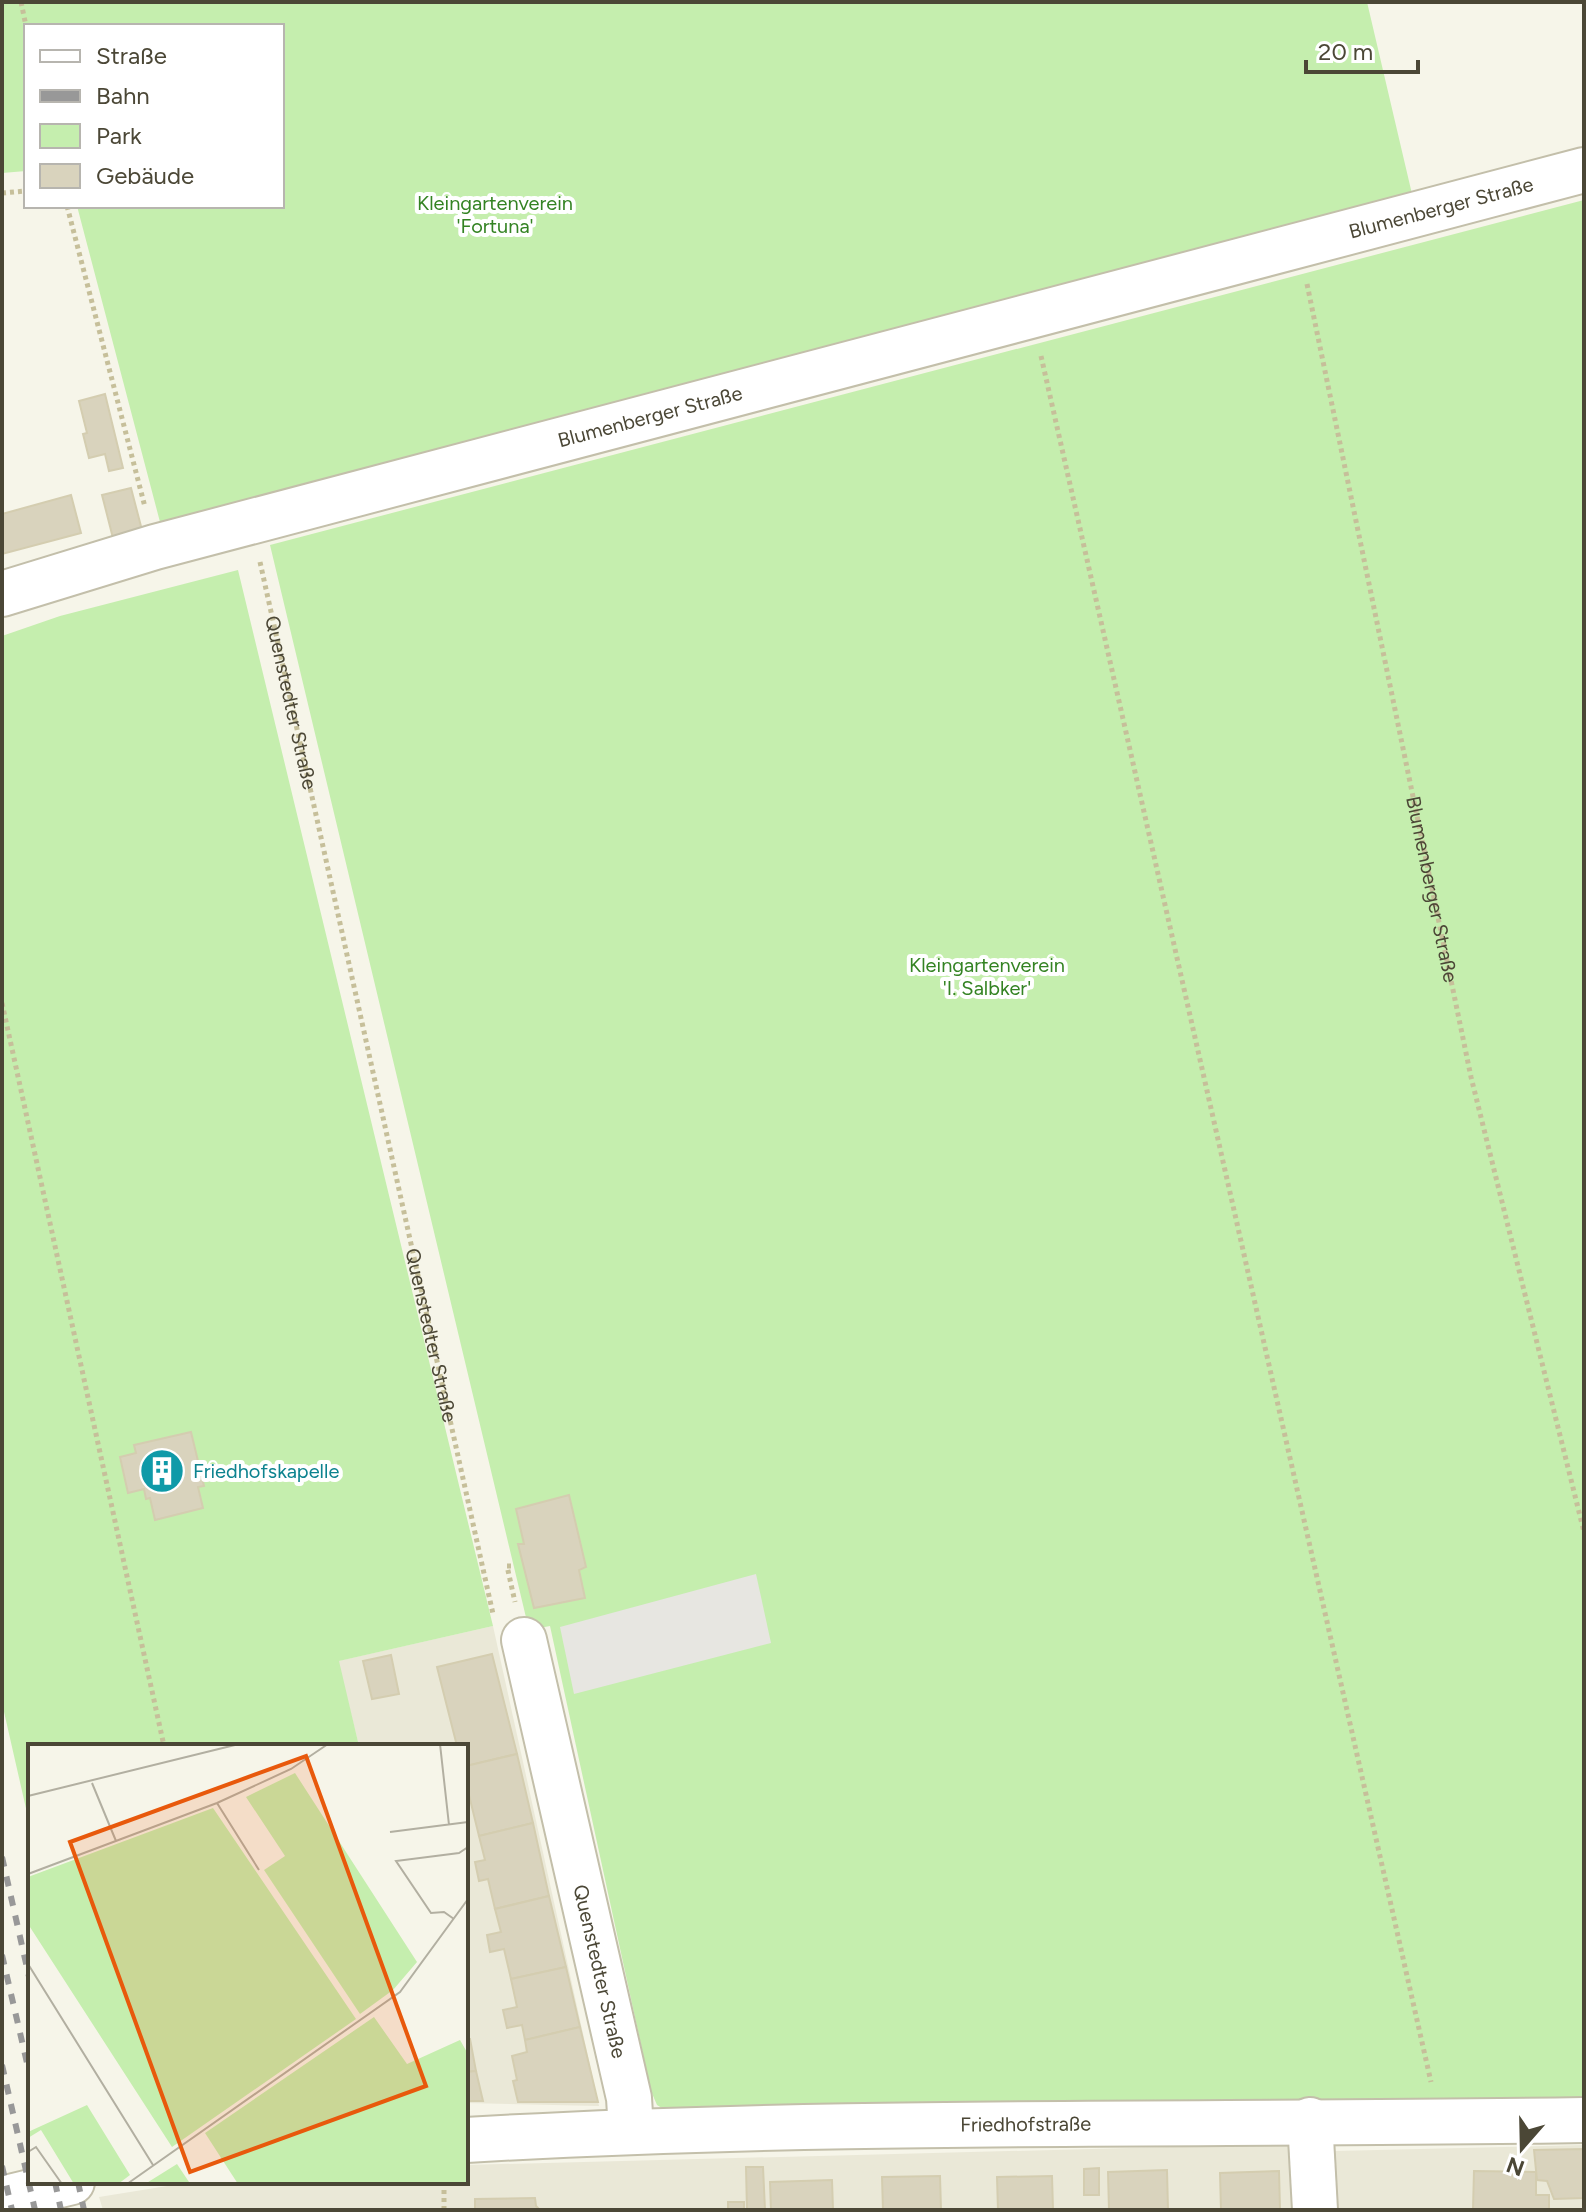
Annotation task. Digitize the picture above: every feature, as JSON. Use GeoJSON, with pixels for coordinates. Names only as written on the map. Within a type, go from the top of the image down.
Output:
{"type":"FeatureCollection","features":[{"type":"Feature","properties":{"kind":"street","name":"Blumenberger Straße"},"geometry":{"type":"LineString","coordinates":[[2,594],[155,547],[1584,170]]}},
{"type":"Feature","properties":{"kind":"street","name":"Quenstedter Straße"},"geometry":{"type":"LineString","coordinates":[[540,1659],[629,2098],[631,2130]]}},
{"type":"Feature","properties":{"kind":"street","name":"Friedhofstraße"},"geometry":{"type":"LineString","coordinates":[[468,2140],[631,2130],[1310,2120],[1584,2120]]}},
{"type":"Feature","properties":{"kind":"street"},"geometry":{"type":"LineString","coordinates":[[1310,2120],[1315,2210]]}},
{"type":"Feature","properties":{"kind":"street"},"geometry":{"type":"LineString","coordinates":[[2,2199],[64,2184]]}},
{"type":"Feature","properties":{"kind":"path"},"geometry":{"type":"LineString","coordinates":[[21,2],[26,24]]}},
{"type":"Feature","properties":{"kind":"path"},"geometry":{"type":"LineString","coordinates":[[2,193],[24,191]]}},
{"type":"Feature","properties":{"kind":"path"},"geometry":{"type":"LineString","coordinates":[[68,208],[155,547]]}},
{"type":"Feature","properties":{"kind":"path","name":"Blumenberger Straße"},"geometry":{"type":"LineString","coordinates":[[1298,244],[1471,1077],[1584,1532]]}},
{"type":"Feature","properties":{"kind":"path"},"geometry":{"type":"LineString","coordinates":[[1032,315],[1440,2122]]}},
{"type":"Feature","properties":{"kind":"path","name":"Quenstedter Straße"},"geometry":{"type":"LineString","coordinates":[[251,522],[498,1633],[540,1659]]}},
{"type":"Feature","properties":{"kind":"path"},"geometry":{"type":"LineString","coordinates":[[2,1003],[164,1744]]}},
{"type":"Feature","properties":{"kind":"path"},"geometry":{"type":"LineString","coordinates":[[444,2184],[444,2210]]}},
{"type":"Feature","properties":{"kind":"shaded area"},"geometry":{"type":"Polygon","coordinates":[[[756,1574],[771,1643],[574,1694],[560,1627],[756,1574]]]}},
{"type":"Feature","properties":{"kind":"shaded area"},"geometry":{"type":"Polygon","coordinates":[[[493,1626],[599,2106],[468,2103],[468,1744],[359,1744],[338,1661],[493,1626]]]}},
{"type":"Feature","properties":{"kind":"shaded area"},"geometry":{"type":"Polygon","coordinates":[[[1286,2144],[1298,2158],[1300,2210],[103,2210],[99,2197],[180,2184],[468,2184],[468,2165],[1286,2144]]]}},
{"type":"Feature","properties":{"kind":"shaded area"},"geometry":{"type":"Polygon","coordinates":[[[1584,2145],[1584,2210],[1337,2210],[1335,2151],[1584,2145]]]}},
{"type":"Feature","properties":{"kind":"green space","name":"Kleingartenverein 'Fortuna'"},"geometry":{"type":"Polygon","coordinates":[[[2,2],[1367,2],[1412,194],[160,522],[78,208],[284,208],[284,24],[24,24],[24,171],[2,173],[2,2]]]}},
{"type":"Feature","properties":{"kind":"green space","name":"Kleingartenverein 'I. Salbker'"},"geometry":{"type":"Polygon","coordinates":[[[1584,200],[1584,2102],[670,2113],[657,2105],[651,2091],[550,1626],[529,1630],[270,545],[1584,200]]]}},
{"type":"Feature","properties":{"kind":"green space"},"geometry":{"type":"Polygon","coordinates":[[[238,570],[493,1626],[339,1661],[359,1744],[28,1744],[28,1817],[2,1703],[2,636],[60,616],[238,570]]]}},
{"type":"Feature","properties":{"kind":"building"},"geometry":{"type":"Polygon","coordinates":[[[105,394],[123,468],[109,471],[105,454],[89,458],[79,401],[105,394]]]}},
{"type":"Feature","properties":{"kind":"building"},"geometry":{"type":"Polygon","coordinates":[[[131,488],[143,534],[114,542],[102,495],[131,488]]]}},
{"type":"Feature","properties":{"kind":"building"},"geometry":{"type":"Polygon","coordinates":[[[71,495],[81,533],[2,554],[2,514],[71,495]]]}},
{"type":"Feature","properties":{"kind":"building","name":"Friedhofskapelle"},"geometry":{"type":"Polygon","coordinates":[[[191,1432],[204,1486],[198,1487],[203,1508],[155,1520],[150,1498],[146,1499],[144,1489],[128,1493],[120,1457],[136,1453],[134,1445],[191,1432]]]}},
{"type":"Feature","properties":{"kind":"building"},"geometry":{"type":"Polygon","coordinates":[[[569,1495],[586,1567],[579,1570],[585,1598],[534,1608],[518,1544],[524,1544],[516,1509],[569,1495]]]}},
{"type":"Feature","properties":{"kind":"building"},"geometry":{"type":"Polygon","coordinates":[[[492,1654],[517,1754],[468,1766],[468,1744],[456,1744],[437,1667],[492,1654]]]}},
{"type":"Feature","properties":{"kind":"building"},"geometry":{"type":"Polygon","coordinates":[[[391,1655],[399,1694],[372,1699],[363,1661],[391,1655]]]}},
{"type":"Feature","properties":{"kind":"building"},"geometry":{"type":"Polygon","coordinates":[[[517,1754],[533,1823],[479,1836],[468,1791],[468,1766],[517,1754]]]}},
{"type":"Feature","properties":{"kind":"building"},"geometry":{"type":"Polygon","coordinates":[[[533,1823],[549,1896],[495,1909],[488,1879],[479,1881],[475,1862],[485,1860],[479,1836],[533,1823]]]}},
{"type":"Feature","properties":{"kind":"building"},"geometry":{"type":"Polygon","coordinates":[[[549,1896],[566,1967],[511,1979],[504,1949],[490,1952],[487,1935],[501,1932],[495,1909],[549,1896]]]}},
{"type":"Feature","properties":{"kind":"building"},"geometry":{"type":"Polygon","coordinates":[[[566,1967],[580,2027],[525,2040],[522,2025],[507,2028],[503,2010],[517,2007],[511,1979],[566,1967]]]}},
{"type":"Feature","properties":{"kind":"building"},"geometry":{"type":"Polygon","coordinates":[[[580,2027],[598,2102],[518,2102],[512,2056],[527,2052],[525,2040],[580,2027]]]}},
{"type":"Feature","properties":{"kind":"building"},"geometry":{"type":"Polygon","coordinates":[[[468,2039],[470,2039],[476,2071],[468,2072],[468,2039]]]}},
{"type":"Feature","properties":{"kind":"building"},"geometry":{"type":"Polygon","coordinates":[[[476,2071],[483,2101],[468,2101],[468,2072],[476,2071]]]}},
{"type":"Feature","properties":{"kind":"building"},"geometry":{"type":"Polygon","coordinates":[[[1584,2149],[1584,2198],[1554,2199],[1547,2181],[1537,2180],[1534,2150],[1584,2149]]]}},
{"type":"Feature","properties":{"kind":"building"},"geometry":{"type":"Polygon","coordinates":[[[746,2167],[763,2167],[765,2210],[747,2210],[746,2167]]]}},
{"type":"Feature","properties":{"kind":"building"},"geometry":{"type":"Polygon","coordinates":[[[1099,2168],[1099,2195],[1084,2195],[1084,2169],[1099,2168]]]}},
{"type":"Feature","properties":{"kind":"building"},"geometry":{"type":"Polygon","coordinates":[[[1167,2170],[1168,2210],[1109,2210],[1108,2172],[1167,2170]]]}},
{"type":"Feature","properties":{"kind":"building"},"geometry":{"type":"Polygon","coordinates":[[[1279,2171],[1280,2210],[1221,2210],[1220,2173],[1279,2171]]]}},
{"type":"Feature","properties":{"kind":"building"},"geometry":{"type":"Polygon","coordinates":[[[1474,2171],[1536,2172],[1536,2195],[1549,2195],[1549,2210],[1473,2210],[1474,2171]]]}},
{"type":"Feature","properties":{"kind":"building"},"geometry":{"type":"Polygon","coordinates":[[[940,2176],[941,2210],[883,2210],[882,2177],[940,2176]]]}},
{"type":"Feature","properties":{"kind":"building"},"geometry":{"type":"Polygon","coordinates":[[[1052,2176],[1053,2210],[998,2210],[997,2177],[1052,2176]]]}},
{"type":"Feature","properties":{"kind":"building"},"geometry":{"type":"Polygon","coordinates":[[[832,2180],[833,2210],[771,2210],[770,2182],[832,2180]]]}},
{"type":"Feature","properties":{"kind":"building"},"geometry":{"type":"Polygon","coordinates":[[[535,2198],[540,2210],[475,2210],[475,2199],[535,2198]]]}},
{"type":"Feature","properties":{"kind":"building"},"geometry":{"type":"Polygon","coordinates":[[[728,2202],[744,2202],[744,2210],[728,2210],[728,2202]]]}},
{"type":"Feature","properties":{"kind":"railway"},"geometry":{"type":"LineString","coordinates":[[2,1857],[28,1972]]}},
{"type":"Feature","properties":{"kind":"railway"},"geometry":{"type":"LineString","coordinates":[[2,1955],[28,2067]]}},
{"type":"Feature","properties":{"kind":"railway"},"geometry":{"type":"LineString","coordinates":[[2,2065],[28,2179]]}},
{"type":"Feature","properties":{"kind":"railway"},"geometry":{"type":"LineString","coordinates":[[2,2166],[12,2210]]}},
{"type":"Feature","properties":{"kind":"railway"},"geometry":{"type":"LineString","coordinates":[[29,2184],[35,2210]]}},
{"type":"Feature","properties":{"kind":"railway"},"geometry":{"type":"LineString","coordinates":[[55,2184],[61,2210]]}},
{"type":"Feature","properties":{"kind":"railway"},"geometry":{"type":"LineString","coordinates":[[78,2184],[84,2210]]}},
{"type":"Feature","properties":{"kind":"place","name":"Friedhofskapelle"},"geometry":{"type":"Point","coordinates":[162,1471]}}]}
